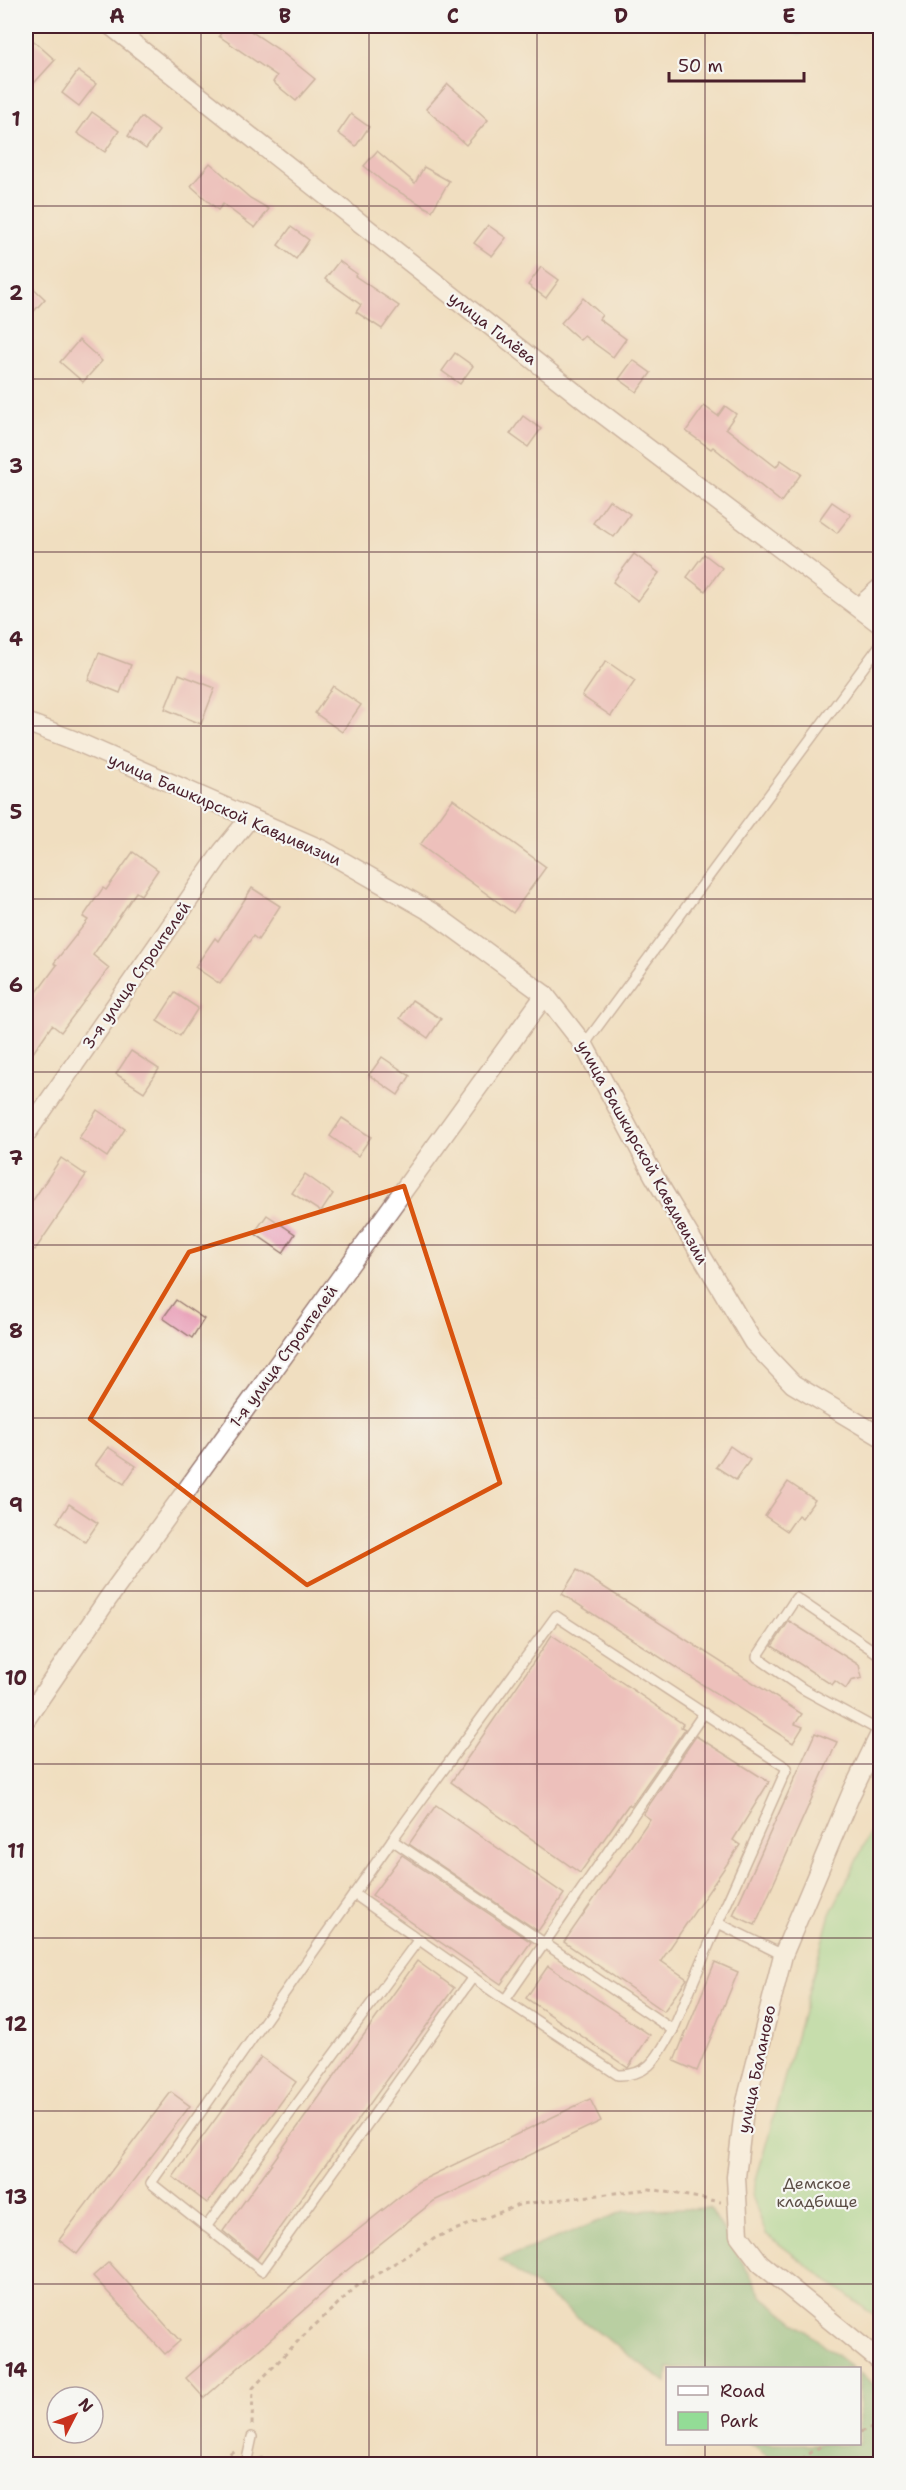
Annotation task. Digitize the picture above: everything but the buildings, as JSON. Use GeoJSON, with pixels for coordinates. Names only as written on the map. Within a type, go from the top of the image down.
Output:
{"type":"FeatureCollection","features":[{"type":"Feature","properties":{"kind":"street","name":"улица Гилёва"},"geometry":{"type":"LineString","coordinates":[[111,26],[588,403],[880,624]]}},
{"type":"Feature","properties":{"kind":"street"},"geometry":{"type":"LineString","coordinates":[[860,607],[880,588]]}},
{"type":"Feature","properties":{"kind":"street","name":"улица Башкирской Кавдивизии"},"geometry":{"type":"LineString","coordinates":[[26,722],[73,740],[323,850],[433,913],[545,995],[584,1045],[654,1176],[753,1342],[793,1384],[880,1436]]}},
{"type":"Feature","properties":{"kind":"street","name":"3-я улица Строителей"},"geometry":{"type":"LineString","coordinates":[[26,1134],[222,852],[249,819]]}},
{"type":"Feature","properties":{"kind":"street","name":"1-я улица Строителей"},"geometry":{"type":"LineString","coordinates":[[26,1719],[107,1599],[545,995]]}},
{"type":"Feature","properties":{"kind":"street","name":"улица Баланово"},"geometry":{"type":"LineString","coordinates":[[880,1732],[851,1794],[783,1955],[744,2110],[736,2177],[739,2235],[760,2264],[880,2361]]}},
{"type":"Feature","properties":{"kind":"lane"},"geometry":{"type":"LineString","coordinates":[[584,1045],[880,645]]}},
{"type":"Feature","properties":{"kind":"lane"},"geometry":{"type":"LineString","coordinates":[[880,1655],[796,1598],[757,1657],[803,1689],[880,1732]]}},
{"type":"Feature","properties":{"kind":"lane"},"geometry":{"type":"LineString","coordinates":[[354,1894],[505,2000],[618,2075],[631,2076],[654,2062],[673,2030],[787,1768],[556,1616],[392,1840],[150,2183],[262,2271],[472,1977]]}},
{"type":"Feature","properties":{"kind":"lane"},"geometry":{"type":"LineString","coordinates":[[505,2000],[704,1713]]}},
{"type":"Feature","properties":{"kind":"lane"},"geometry":{"type":"LineString","coordinates":[[392,1840],[673,2030]]}},
{"type":"Feature","properties":{"kind":"lane"},"geometry":{"type":"LineString","coordinates":[[718,1923],[783,1955]]}},
{"type":"Feature","properties":{"kind":"lane"},"geometry":{"type":"LineString","coordinates":[[206,2228],[419,1939]]}},
{"type":"Feature","properties":{"kind":"lane"},"geometry":{"type":"LineString","coordinates":[[246,2464],[252,2437]]}},
{"type":"Feature","properties":{"kind":"path"},"geometry":{"type":"LineString","coordinates":[[264,2464],[252,2437],[253,2388],[300,2339],[356,2287],[437,2237],[521,2204],[650,2189],[738,2205]]}},
{"type":"Feature","properties":{"kind":"path"},"geometry":{"type":"LineString","coordinates":[[861,2432],[872,2428],[880,2432]]}},
{"type":"Feature","properties":{"kind":"path"},"geometry":{"type":"LineString","coordinates":[[794,2464],[822,2445]]}},
{"type":"Feature","properties":{"kind":"highlighted area"},"geometry":{"type":"Polygon","coordinates":[[[404,1186],[500,1483],[307,1585],[90,1419],[189,1252],[404,1186]]]}},
{"type":"Feature","properties":{"kind":"green space","name":"Демское кладбище"},"geometry":{"type":"Polygon","coordinates":[[[880,1813],[880,2320],[766,2234],[752,2195],[830,1914],[880,1813]]]}},
{"type":"Feature","properties":{"kind":"green space"},"geometry":{"type":"Polygon","coordinates":[[[710,2208],[763,2297],[852,2367],[666,2367],[666,2382],[500,2260],[625,2211],[710,2208]]]}},
{"type":"Feature","properties":{"kind":"green space"},"geometry":{"type":"Polygon","coordinates":[[[861,2374],[880,2390],[880,2464],[779,2464],[751,2445],[861,2445],[861,2374]]]}},
{"type":"Feature","properties":{"kind":"waterway"},"geometry":{"type":"LineString","coordinates":[[775,26],[799,33],[815,26]]}},
{"type":"Feature","properties":{"kind":"waterway"},"geometry":{"type":"LineString","coordinates":[[867,26],[880,31]]}}]}
